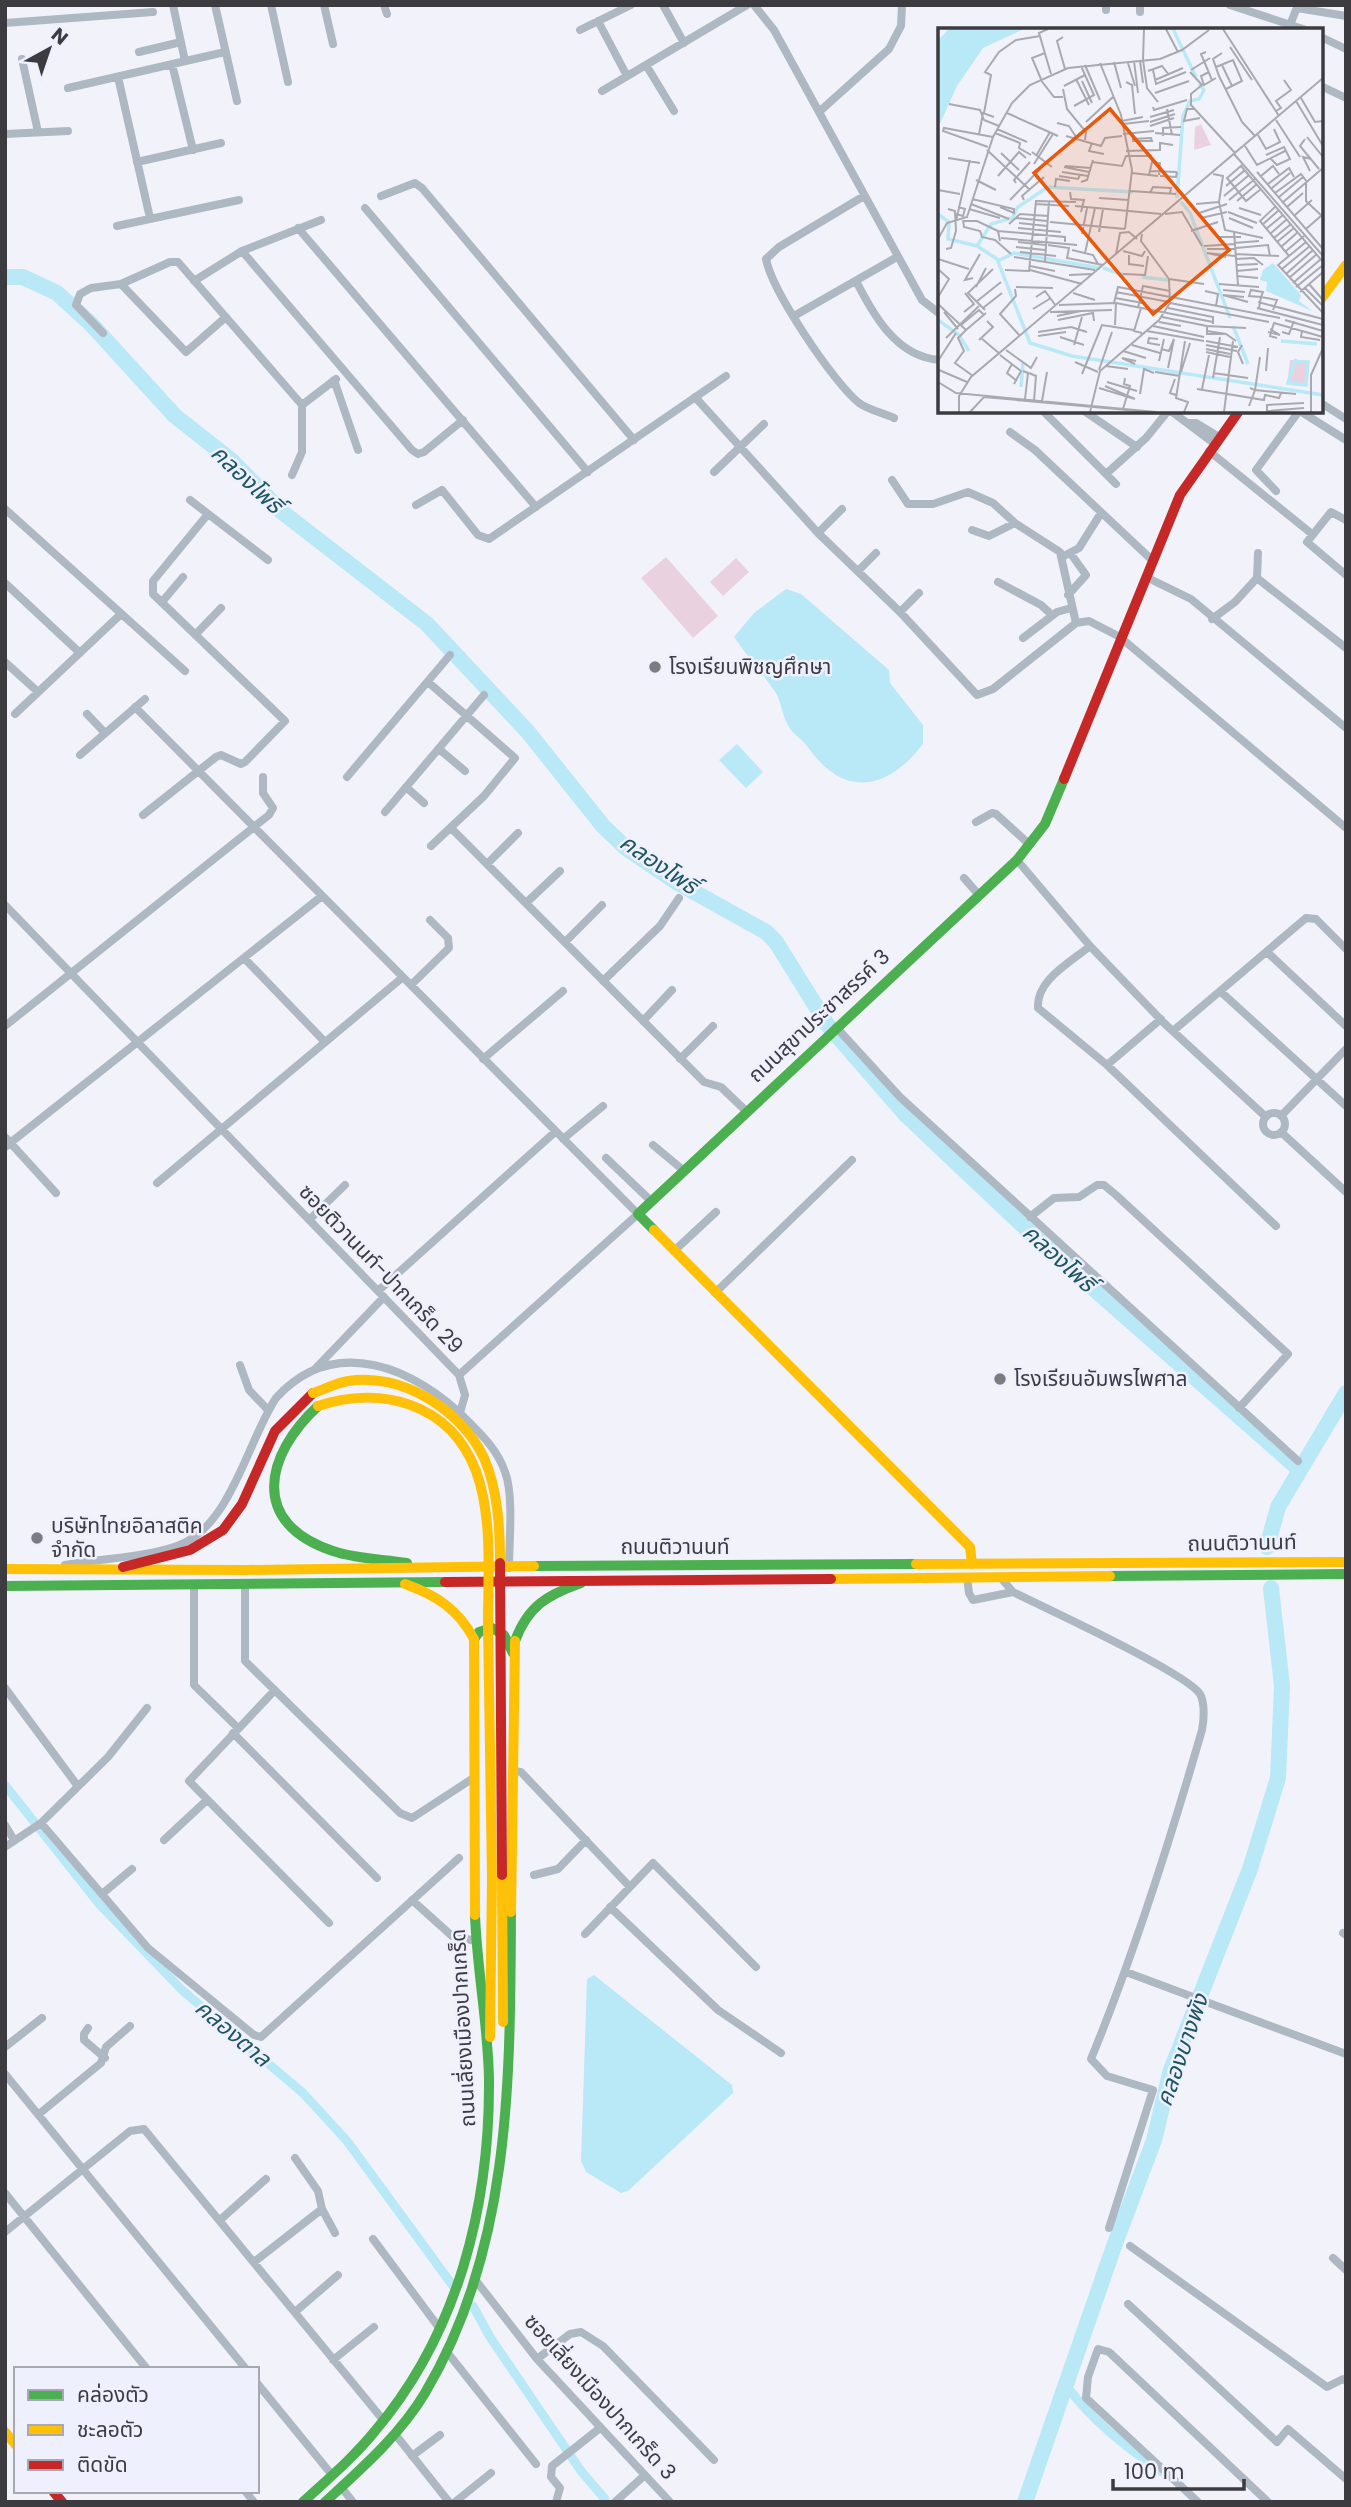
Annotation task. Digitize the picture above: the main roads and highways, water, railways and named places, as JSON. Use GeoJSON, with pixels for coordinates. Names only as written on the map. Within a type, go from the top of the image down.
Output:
{"type":"FeatureCollection","features":[{"type":"Feature","properties":{"kind":"main road"},"geometry":{"type":"LineString","coordinates":[[1323,296],[1346,265]]}},
{"type":"Feature","properties":{"kind":"main road","name":"ถนนสุขาประชาสรรค์ 3"},"geometry":{"type":"LineString","coordinates":[[972,1564],[970,1547],[638,1214],[745,1110],[1017,860],[1045,824],[1120,637],[1187,481],[1237,413]]}},
{"type":"Feature","properties":{"kind":"main road"},"geometry":{"type":"LineString","coordinates":[[110,1570],[189,1549],[221,1531],[234,1518],[248,1495],[275,1432],[313,1393],[350,1381],[401,1387],[424,1396],[456,1420],[478,1446],[490,1475],[500,1530],[497,1876],[489,2075]]}},
{"type":"Feature","properties":{"kind":"main road"},"geometry":{"type":"LineString","coordinates":[[429,1566],[324,1548],[301,1536],[282,1515],[272,1487],[277,1456],[293,1429],[318,1406],[353,1394],[375,1393],[420,1408],[434,1418],[467,1454],[478,1479],[487,1532],[497,1876],[506,2068]]}},
{"type":"Feature","properties":{"kind":"main road","name":"ถนนติวานนท์"},"geometry":{"type":"LineString","coordinates":[[5,1569],[1346,1562]]}},
{"type":"Feature","properties":{"kind":"main road","name":"ถนนติวานนท์"},"geometry":{"type":"LineString","coordinates":[[5,1586],[1346,1574]]}},
{"type":"Feature","properties":{"kind":"main road","name":"ถนนเลี่ยงเมืองปากเกร็ด"},"geometry":{"type":"LineString","coordinates":[[325,2502],[395,2434],[425,2393],[447,2352],[477,2283],[487,2247],[497,2189],[506,2068],[513,1646],[525,1614],[543,1597],[589,1580]]}},
{"type":"Feature","properties":{"kind":"main road"},"geometry":{"type":"LineString","coordinates":[[396,1581],[437,1595],[454,1607],[474,1639],[478,1632],[492,1628],[504,1635],[514,1654]]}},
{"type":"Feature","properties":{"kind":"main road","name":"ถนนเลี่ยงเมืองปากเกร็ด"},"geometry":{"type":"LineString","coordinates":[[303,2502],[384,2421],[440,2329],[475,2239],[484,2188],[489,2075],[476,1941],[474,1639]]}},
{"type":"Feature","properties":{"kind":"water"},"geometry":{"type":"Polygon","coordinates":[[[786,589],[801,594],[889,670],[890,683],[923,725],[923,744],[894,772],[880,779],[850,781],[821,763],[791,730],[776,693],[734,637],[754,613],[786,589]]]}},
{"type":"Feature","properties":{"kind":"water"},"geometry":{"type":"Polygon","coordinates":[[[737,744],[763,772],[746,788],[719,760],[737,744]]]}},
{"type":"Feature","properties":{"kind":"water"},"geometry":{"type":"Polygon","coordinates":[[[594,1975],[732,2085],[733,2093],[628,2191],[621,2193],[586,2172],[581,2161],[587,1979],[594,1975]]]}},
{"type":"Feature","properties":{"kind":"waterway","name":"คลองโพธิ์"},"geometry":{"type":"LineString","coordinates":[[5,277],[23,277],[57,293],[91,324],[175,416],[231,460],[282,512],[427,624],[528,732],[603,826],[626,848],[678,883],[766,932],[776,942],[827,1024],[906,1115],[1036,1238],[1300,1470]]}},
{"type":"Feature","properties":{"kind":"waterway","name":"คลองโพธิ์"},"geometry":{"type":"LineString","coordinates":[[1267,1547],[1278,1507],[1346,1393]]}},
{"type":"Feature","properties":{"kind":"waterway","name":"คลองบางพัง"},"geometry":{"type":"LineString","coordinates":[[1025,2502],[1154,2140],[1171,2070],[1250,1869],[1278,1778],[1282,1686],[1271,1588]]}},
{"type":"Feature","properties":{"kind":"waterway","name":"คลองตาล"},"geometry":{"type":"LineString","coordinates":[[5,1785],[100,1905],[182,1990],[303,2093],[347,2141],[453,2286]]}},
{"type":"Feature","properties":{"kind":"waterway","name":"คลองตาล"},"geometry":{"type":"LineString","coordinates":[[473,2306],[490,2337],[581,2471],[605,2499]]}},
{"type":"Feature","properties":{"kind":"waterway"},"geometry":{"type":"LineString","coordinates":[[1066,2385],[1110,2433],[1162,2472]]}},
{"type":"Feature","properties":{"kind":"place","name":"โรงเรียนพิชญศึกษา"},"geometry":{"type":"Point","coordinates":[655,667]}},
{"type":"Feature","properties":{"kind":"place","name":"โรงเรียนอัมพรไพศาล"},"geometry":{"type":"Point","coordinates":[1000,1379]}},
{"type":"Feature","properties":{"kind":"place","name":"บริษัทไทยอิลาสติค จำกัด"},"geometry":{"type":"Point","coordinates":[37,1538]}}]}
